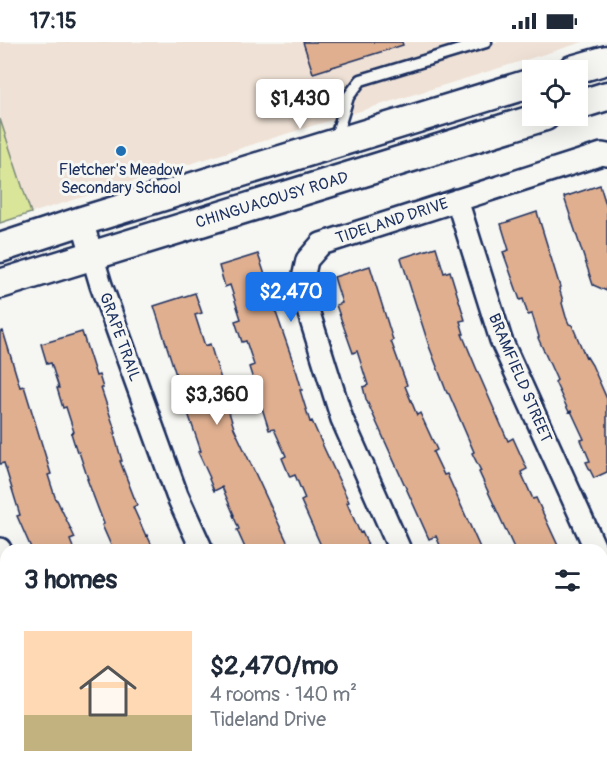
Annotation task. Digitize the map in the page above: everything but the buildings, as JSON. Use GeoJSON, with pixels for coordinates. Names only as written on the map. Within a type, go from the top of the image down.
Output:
{"type":"FeatureCollection","features":[{"type":"Feature","properties":{"kind":"main road"},"geometry":{"type":"LineString","coordinates":[[588,65],[607,60]]}},
{"type":"Feature","properties":{"kind":"main road"},"geometry":{"type":"LineString","coordinates":[[0,248],[522,86]]}},
{"type":"Feature","properties":{"kind":"main road"},"geometry":{"type":"LineString","coordinates":[[588,102],[607,96]]}},
{"type":"Feature","properties":{"kind":"main road","name":"CHINGUACOUSY ROAD"},"geometry":{"type":"LineString","coordinates":[[0,284],[522,123]]}},
{"type":"Feature","properties":{"kind":"street","name":"TIDELAND DRIVE"},"geometry":{"type":"LineString","coordinates":[[397,544],[342,419],[301,288],[307,260],[321,244],[602,154],[607,155]]}},
{"type":"Feature","properties":{"kind":"street","name":"BRAMFIELD STREET"},"geometry":{"type":"LineString","coordinates":[[457,200],[501,340],[593,544]]}},
{"type":"Feature","properties":{"kind":"street","name":"GRAPE TRAIL"},"geometry":{"type":"LineString","coordinates":[[82,221],[101,285],[177,495],[199,544]]}},
{"type":"Feature","properties":{"kind":"lane"},"geometry":{"type":"LineString","coordinates":[[334,144],[348,97],[361,80],[486,42]]}},
{"type":"Feature","properties":{"kind":"shaded area","name":"Fletcher's Meadow Secondary School"},"geometry":{"type":"Polygon","coordinates":[[[0,42],[583,42],[31,213],[0,119],[0,42]]]}},
{"type":"Feature","properties":{"kind":"green space"},"geometry":{"type":"Polygon","coordinates":[[[0,119],[31,213],[0,223],[0,119]]]}},
{"type":"Feature","properties":{"kind":"place","name":"Fletcher's Meadow Secondary School"},"geometry":{"type":"Point","coordinates":[121,151]}}]}
